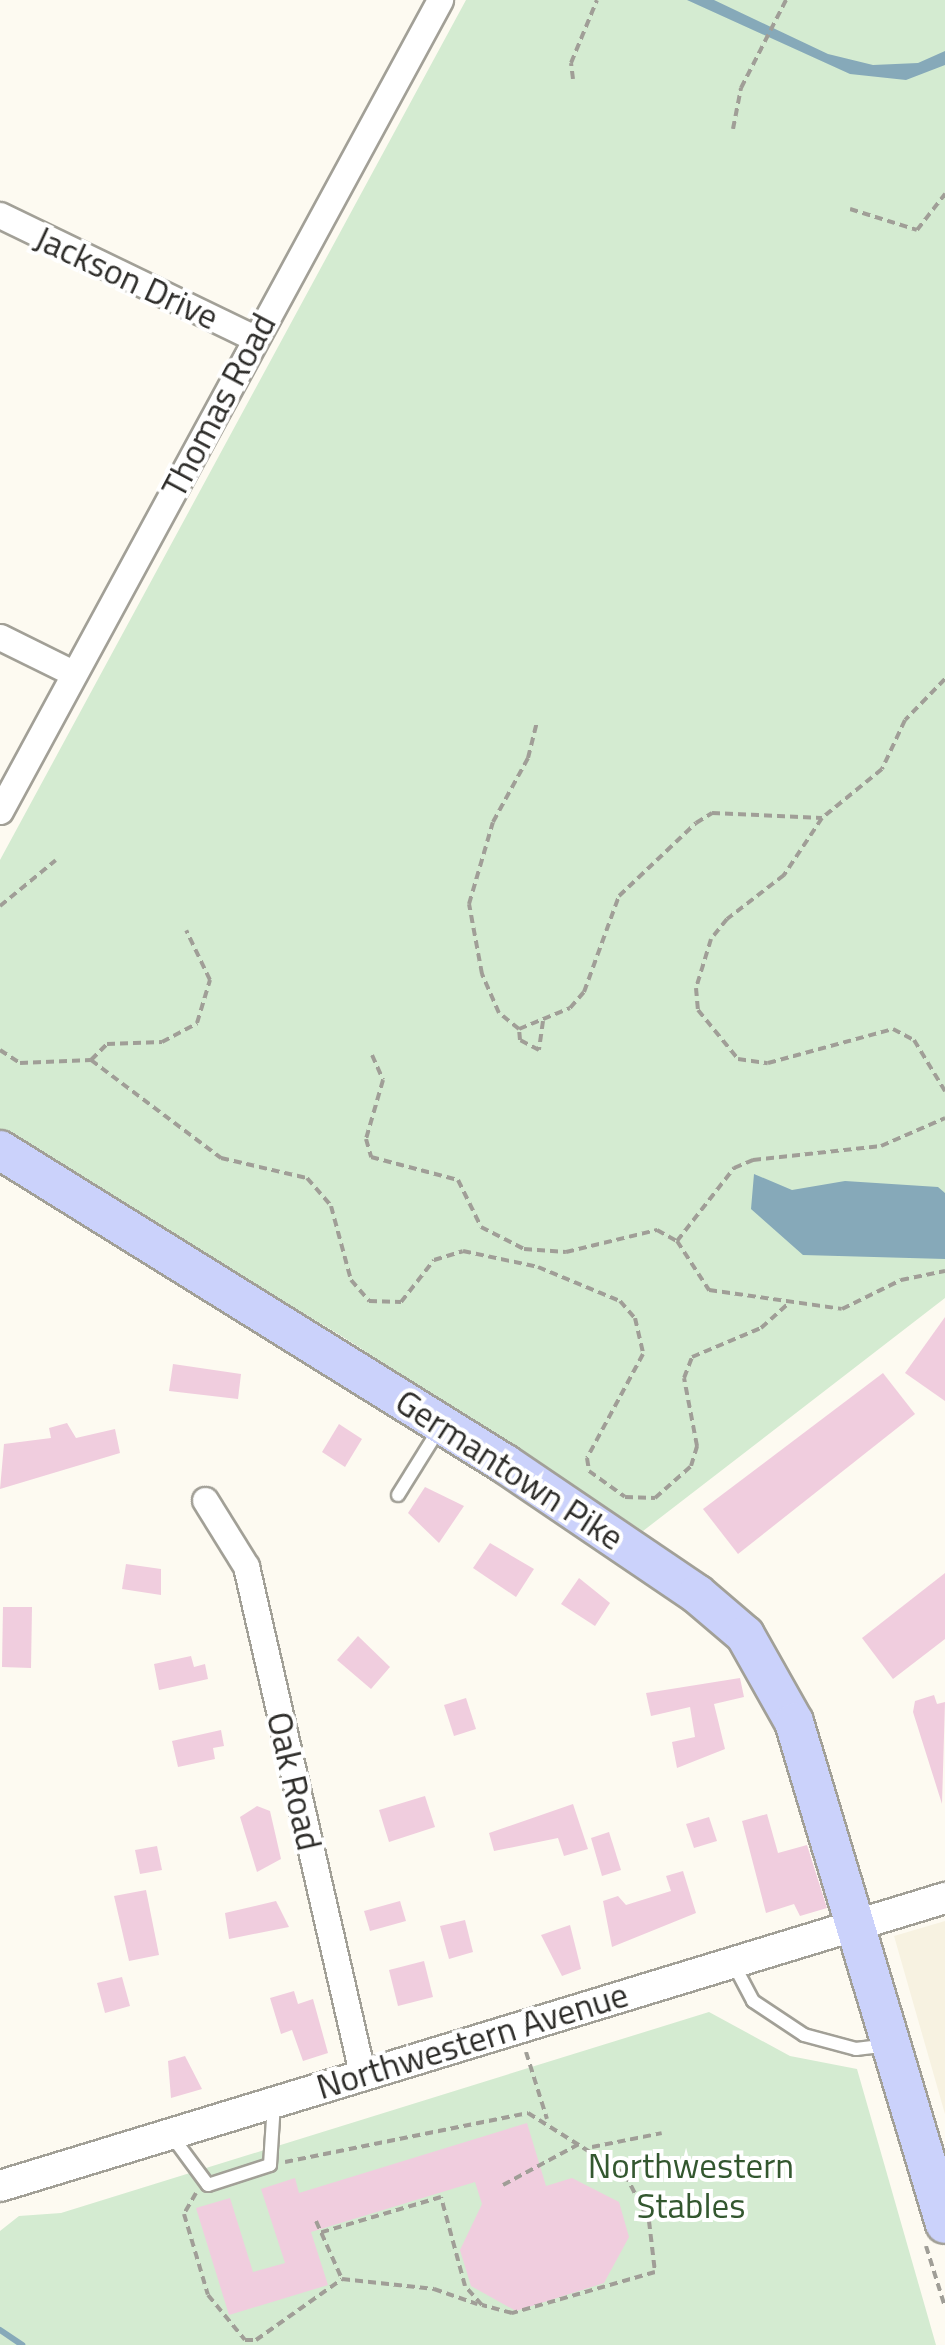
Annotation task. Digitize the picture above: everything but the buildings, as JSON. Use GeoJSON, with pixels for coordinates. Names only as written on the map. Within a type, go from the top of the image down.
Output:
{"type":"FeatureCollection","features":[{"type":"Feature","properties":{"kind":"main road","name":"Germantown Pike"},"geometry":{"type":"LineString","coordinates":[[0,1150],[442,1424],[697,1594],[744,1635],[787,1702],[945,2224]]}},
{"type":"Feature","properties":{"kind":"street","name":"Thomas Road"},"geometry":{"type":"LineString","coordinates":[[0,812],[440,0]]}},
{"type":"Feature","properties":{"kind":"street","name":"Jackson Drive"},"geometry":{"type":"LineString","coordinates":[[0,215],[254,338]]}},
{"type":"Feature","properties":{"kind":"street"},"geometry":{"type":"LineString","coordinates":[[0,638],[73,673]]}},
{"type":"Feature","properties":{"kind":"street","name":"Oak Road"},"geometry":{"type":"LineString","coordinates":[[205,1500],[246,1566],[362,2073]]}},
{"type":"Feature","properties":{"kind":"street","name":"Northwestern Avenue"},"geometry":{"type":"LineString","coordinates":[[0,2186],[945,1898]]}},
{"type":"Feature","properties":{"kind":"lane"},"geometry":{"type":"LineString","coordinates":[[398,1494],[442,1424]]}},
{"type":"Feature","properties":{"kind":"lane"},"geometry":{"type":"LineString","coordinates":[[732,1961],[752,2000],[804,2035],[856,2048],[890,2044]]}},
{"type":"Feature","properties":{"kind":"lane"},"geometry":{"type":"LineString","coordinates":[[169,2133],[208,2185],[270,2165],[274,2100]]}},
{"type":"Feature","properties":{"kind":"path"},"geometry":{"type":"LineString","coordinates":[[573,79],[572,62],[597,0]]}},
{"type":"Feature","properties":{"kind":"path"},"geometry":{"type":"LineString","coordinates":[[732,129],[755,61],[786,0]]}},
{"type":"Feature","properties":{"kind":"path"},"geometry":{"type":"LineString","coordinates":[[850,209],[917,230],[945,194]]}},
{"type":"Feature","properties":{"kind":"path"},"geometry":{"type":"LineString","coordinates":[[945,679],[905,720],[882,769],[822,818],[784,876],[711,939],[698,969],[698,1010],[738,1059],[768,1063],[893,1029],[914,1040],[945,1091]]}},
{"type":"Feature","properties":{"kind":"path"},"geometry":{"type":"LineString","coordinates":[[537,723],[528,758],[492,822],[469,904],[482,974],[499,1012],[519,1029],[520,1040],[539,1050],[543,1022]]}},
{"type":"Feature","properties":{"kind":"path"},"geometry":{"type":"LineString","coordinates":[[519,1029],[543,1022],[584,992],[619,896],[696,823],[712,813],[822,818]]}},
{"type":"Feature","properties":{"kind":"path"},"geometry":{"type":"LineString","coordinates":[[0,906],[56,860]]}},
{"type":"Feature","properties":{"kind":"path"},"geometry":{"type":"LineString","coordinates":[[91,1060],[107,1044],[162,1042],[196,1023],[210,980],[186,930]]}},
{"type":"Feature","properties":{"kind":"path"},"geometry":{"type":"LineString","coordinates":[[0,1050],[20,1064],[91,1060],[221,1158],[286,1170],[322,1190],[342,1230],[350,1280],[369,1301],[401,1302],[434,1260],[463,1250],[578,1280],[620,1301],[635,1318],[643,1354],[587,1458],[588,1472],[625,1497],[655,1498],[691,1466],[696,1446],[684,1378],[692,1357],[761,1328],[788,1304]]}},
{"type":"Feature","properties":{"kind":"path"},"geometry":{"type":"LineString","coordinates":[[372,1054],[382,1095],[365,1149],[458,1180],[472,1216],[496,1238],[548,1252],[657,1230],[677,1241],[709,1290],[788,1304],[850,1308],[901,1280],[945,1270]]}},
{"type":"Feature","properties":{"kind":"path"},"geometry":{"type":"LineString","coordinates":[[677,1241],[734,1168],[752,1160],[882,1146],[945,1118]]}},
{"type":"Feature","properties":{"kind":"path"},"geometry":{"type":"LineString","coordinates":[[525,2024],[527,2059],[547,2118]]}},
{"type":"Feature","properties":{"kind":"path"},"geometry":{"type":"LineString","coordinates":[[208,2185],[188,2202],[186,2229],[217,2314],[244,2340],[256,2340],[342,2278],[434,2289],[512,2314],[655,2272],[656,2247],[636,2190],[547,2118],[510,2113],[270,2165]]}},
{"type":"Feature","properties":{"kind":"path"},"geometry":{"type":"LineString","coordinates":[[503,2185],[584,2145],[662,2133]]}},
{"type":"Feature","properties":{"kind":"path"},"geometry":{"type":"LineString","coordinates":[[319,2233],[441,2197],[465,2286],[482,2306]]}},
{"type":"Feature","properties":{"kind":"path"},"geometry":{"type":"LineString","coordinates":[[316,2220],[342,2278]]}},
{"type":"Feature","properties":{"kind":"shaded area"},"geometry":{"type":"Polygon","coordinates":[[[945,1921],[945,2114],[894,1936],[945,1921]]]}},
{"type":"Feature","properties":{"kind":"green space"},"geometry":{"type":"Polygon","coordinates":[[[466,0],[945,0],[945,1298],[643,1531],[343,1337],[0,1132],[0,860],[466,0]]]}},
{"type":"Feature","properties":{"kind":"green space","name":"Northwestern Stables"},"geometry":{"type":"Polygon","coordinates":[[[709,2012],[790,2056],[857,2069],[936,2345],[0,2345],[0,2231],[19,2216],[61,2213],[709,2012]]]}},
{"type":"Feature","properties":{"kind":"water"},"geometry":{"type":"Polygon","coordinates":[[[687,0],[714,0],[828,54],[873,65],[918,63],[945,51],[945,65],[906,80],[850,74],[687,0]]]}},
{"type":"Feature","properties":{"kind":"water"},"geometry":{"type":"Polygon","coordinates":[[[754,1174],[792,1190],[845,1181],[938,1187],[945,1193],[945,1259],[803,1255],[751,1209],[754,1174]]]}},
{"type":"Feature","properties":{"kind":"waterway"},"geometry":{"type":"LineString","coordinates":[[0,2330],[22,2345]]}}]}
